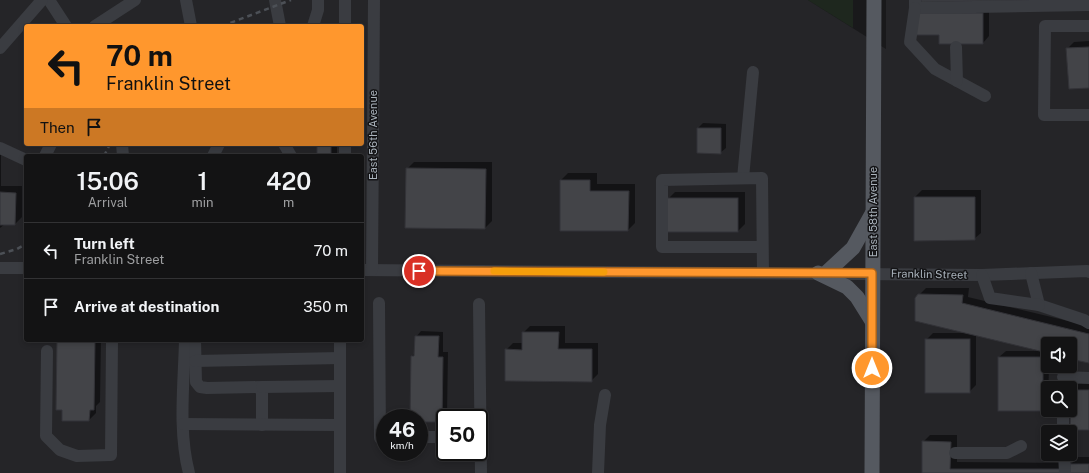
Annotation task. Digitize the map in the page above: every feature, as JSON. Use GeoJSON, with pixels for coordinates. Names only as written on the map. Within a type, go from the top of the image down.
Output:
{"type":"FeatureCollection","features":[{"type":"Feature","properties":{"kind":"main road","name":"East 58th Avenue"},"geometry":{"type":"LineString","coordinates":[[872,473],[874,0]]}},
{"type":"Feature","properties":{"kind":"main road"},"geometry":{"type":"LineString","coordinates":[[872,321],[857,297],[847,287],[822,273],[853,248],[873,213]]}},
{"type":"Feature","properties":{"kind":"street"},"geometry":{"type":"LineString","coordinates":[[0,48],[42,0]]}},
{"type":"Feature","properties":{"kind":"street"},"geometry":{"type":"LineString","coordinates":[[49,0],[65,24]]}},
{"type":"Feature","properties":{"kind":"street"},"geometry":{"type":"LineString","coordinates":[[98,24],[135,0]]}},
{"type":"Feature","properties":{"kind":"street"},"geometry":{"type":"LineString","coordinates":[[186,0],[191,24]]}},
{"type":"Feature","properties":{"kind":"street"},"geometry":{"type":"LineString","coordinates":[[276,0],[280,24]]}},
{"type":"Feature","properties":{"kind":"street"},"geometry":{"type":"LineString","coordinates":[[314,24],[318,10],[318,0]]}},
{"type":"Feature","properties":{"kind":"street"},"geometry":{"type":"LineString","coordinates":[[345,24],[346,0]]}},
{"type":"Feature","properties":{"kind":"street","name":"East 56th Avenue"},"geometry":{"type":"LineString","coordinates":[[367,270],[374,0]]}},
{"type":"Feature","properties":{"kind":"street"},"geometry":{"type":"LineString","coordinates":[[985,96],[935,69],[910,42],[915,4],[1089,6]]}},
{"type":"Feature","properties":{"kind":"street"},"geometry":{"type":"LineString","coordinates":[[1089,26],[1045,26],[1044,115],[1089,115]]}},
{"type":"Feature","properties":{"kind":"street"},"geometry":{"type":"LineString","coordinates":[[956,47],[957,81]]}},
{"type":"Feature","properties":{"kind":"street"},"geometry":{"type":"LineString","coordinates":[[743,178],[753,72]]}},
{"type":"Feature","properties":{"kind":"street"},"geometry":{"type":"LineString","coordinates":[[0,148],[24,159]]}},
{"type":"Feature","properties":{"kind":"street"},"geometry":{"type":"LineString","coordinates":[[762,247],[662,247],[662,180],[762,178],[763,273]]}},
{"type":"Feature","properties":{"kind":"street"},"geometry":{"type":"LineString","coordinates":[[0,268],[24,268]]}},
{"type":"Feature","properties":{"kind":"street","name":"Franklin Street"},"geometry":{"type":"LineString","coordinates":[[367,270],[982,275],[1088,272]]}},
{"type":"Feature","properties":{"kind":"street"},"geometry":{"type":"LineString","coordinates":[[1031,273],[1039,305]]}},
{"type":"Feature","properties":{"kind":"street"},"geometry":{"type":"LineString","coordinates":[[982,275],[990,298],[1039,305],[1089,323]]}},
{"type":"Feature","properties":{"kind":"street"},"geometry":{"type":"LineString","coordinates":[[379,303],[380,409]]}},
{"type":"Feature","properties":{"kind":"street"},"geometry":{"type":"LineString","coordinates":[[479,304],[480,409]]}},
{"type":"Feature","properties":{"kind":"street"},"geometry":{"type":"LineString","coordinates":[[47,351],[46,436],[60,450],[77,456],[111,455],[112,342]]}},
{"type":"Feature","properties":{"kind":"street"},"geometry":{"type":"LineString","coordinates":[[185,342],[183,424],[185,457],[189,473]]}},
{"type":"Feature","properties":{"kind":"street"},"geometry":{"type":"LineString","coordinates":[[195,342],[196,382],[200,387],[340,386]]}},
{"type":"Feature","properties":{"kind":"street"},"geometry":{"type":"LineString","coordinates":[[340,342],[340,473]]}},
{"type":"Feature","properties":{"kind":"street"},"geometry":{"type":"LineString","coordinates":[[195,361],[340,358]]}},
{"type":"Feature","properties":{"kind":"street"},"geometry":{"type":"LineString","coordinates":[[1063,378],[1089,378]]}},
{"type":"Feature","properties":{"kind":"street"},"geometry":{"type":"LineString","coordinates":[[262,387],[262,425]]}},
{"type":"Feature","properties":{"kind":"street"},"geometry":{"type":"LineString","coordinates":[[598,473],[600,425],[605,395]]}},
{"type":"Feature","properties":{"kind":"street"},"geometry":{"type":"LineString","coordinates":[[183,424],[340,425]]}},
{"type":"Feature","properties":{"kind":"street"},"geometry":{"type":"LineString","coordinates":[[955,453],[1007,453],[1021,446]]}},
{"type":"Feature","properties":{"kind":"street"},"geometry":{"type":"LineString","coordinates":[[481,461],[481,473]]}},
{"type":"Feature","properties":{"kind":"street"},"geometry":{"type":"LineString","coordinates":[[1064,461],[1065,473]]}},
{"type":"Feature","properties":{"kind":"shaded area"},"geometry":{"type":"Polygon","coordinates":[[[0,0],[808,0],[886,49],[886,0],[1089,0],[1089,473],[0,473],[0,0]]]}},
{"type":"Feature","properties":{"kind":"shaded area"},"geometry":{"type":"Polygon","coordinates":[[[808,0],[853,0],[853,28],[808,0]]]}},
{"type":"Feature","properties":{"kind":"building"},"geometry":{"type":"Polygon","coordinates":[[[921,0],[1089,0],[921,2],[921,0]]]}},
{"type":"Feature","properties":{"kind":"building"},"geometry":{"type":"Polygon","coordinates":[[[916,13],[983,13],[983,44],[939,44],[939,35],[916,35],[916,13]]]}},
{"type":"Feature","properties":{"kind":"building"},"geometry":{"type":"Polygon","coordinates":[[[1089,47],[1089,88],[1069,89],[1066,48],[1089,47]]]}},
{"type":"Feature","properties":{"kind":"building"},"geometry":{"type":"Polygon","coordinates":[[[697,128],[721,128],[721,154],[697,153],[697,128]]]}},
{"type":"Feature","properties":{"kind":"building"},"geometry":{"type":"Polygon","coordinates":[[[317,146],[331,146],[331,154],[317,154],[317,146]]]}},
{"type":"Feature","properties":{"kind":"building"},"geometry":{"type":"Polygon","coordinates":[[[406,168],[486,169],[485,229],[405,228],[406,168]]]}},
{"type":"Feature","properties":{"kind":"building"},"geometry":{"type":"Polygon","coordinates":[[[560,180],[590,180],[590,191],[629,191],[628,231],[560,231],[560,180]]]}},
{"type":"Feature","properties":{"kind":"building"},"geometry":{"type":"Polygon","coordinates":[[[0,192],[16,193],[15,225],[0,225],[0,192]]]}},
{"type":"Feature","properties":{"kind":"building"},"geometry":{"type":"Polygon","coordinates":[[[914,197],[975,197],[975,240],[914,241],[914,197]]]}},
{"type":"Feature","properties":{"kind":"building"},"geometry":{"type":"Polygon","coordinates":[[[667,198],[738,198],[738,232],[667,232],[667,198]]]}},
{"type":"Feature","properties":{"kind":"building"},"geometry":{"type":"Polygon","coordinates":[[[918,294],[963,295],[962,303],[1089,334],[1089,363],[1077,360],[1077,337],[1041,337],[1041,351],[915,321],[915,298],[918,294]]]}},
{"type":"Feature","properties":{"kind":"building"},"geometry":{"type":"Polygon","coordinates":[[[522,332],[559,332],[558,349],[592,349],[592,382],[505,381],[505,349],[522,350],[522,332]]]}},
{"type":"Feature","properties":{"kind":"building"},"geometry":{"type":"Polygon","coordinates":[[[415,336],[439,336],[438,357],[443,357],[442,409],[436,409],[436,422],[428,422],[428,409],[410,409],[411,356],[414,356],[415,336]]]}},
{"type":"Feature","properties":{"kind":"building"},"geometry":{"type":"Polygon","coordinates":[[[925,339],[970,339],[970,393],[925,393],[925,339]]]}},
{"type":"Feature","properties":{"kind":"building"},"geometry":{"type":"Polygon","coordinates":[[[57,342],[95,342],[94,410],[90,410],[89,421],[62,421],[62,410],[56,410],[57,342]]]}},
{"type":"Feature","properties":{"kind":"building"},"geometry":{"type":"Polygon","coordinates":[[[998,357],[1041,357],[1041,373],[1043,373],[1043,381],[1041,381],[1041,411],[998,411],[998,357]]]}},
{"type":"Feature","properties":{"kind":"building"},"geometry":{"type":"Polygon","coordinates":[[[1077,390],[1089,390],[1089,430],[1077,430],[1077,425],[1070,425],[1070,417],[1077,417],[1077,390]]]}},
{"type":"Feature","properties":{"kind":"building"},"geometry":{"type":"Polygon","coordinates":[[[922,441],[951,442],[950,469],[1060,469],[1060,473],[922,473],[922,441]]]}},
{"type":"Feature","properties":{"kind":"building"},"geometry":{"type":"Polygon","coordinates":[[[1070,464],[1089,464],[1089,473],[1070,473],[1070,464]]]}},
{"type":"Feature","properties":{"kind":"railway"},"geometry":{"type":"LineString","coordinates":[[227,24],[291,0]]}},
{"type":"Feature","properties":{"kind":"railway"},"geometry":{"type":"LineString","coordinates":[[105,154],[109,146]]}},
{"type":"Feature","properties":{"kind":"railway"},"geometry":{"type":"LineString","coordinates":[[0,254],[17,249],[24,245]]}},
{"type":"Feature","properties":{"kind":"slow traffic"},"geometry":{"type":"LineString","coordinates":[[494,271],[604,272]]}},
{"type":"Feature","properties":{"kind":"route"},"geometry":{"type":"LineString","coordinates":[[419,271],[872,273],[872,368]]}}]}
